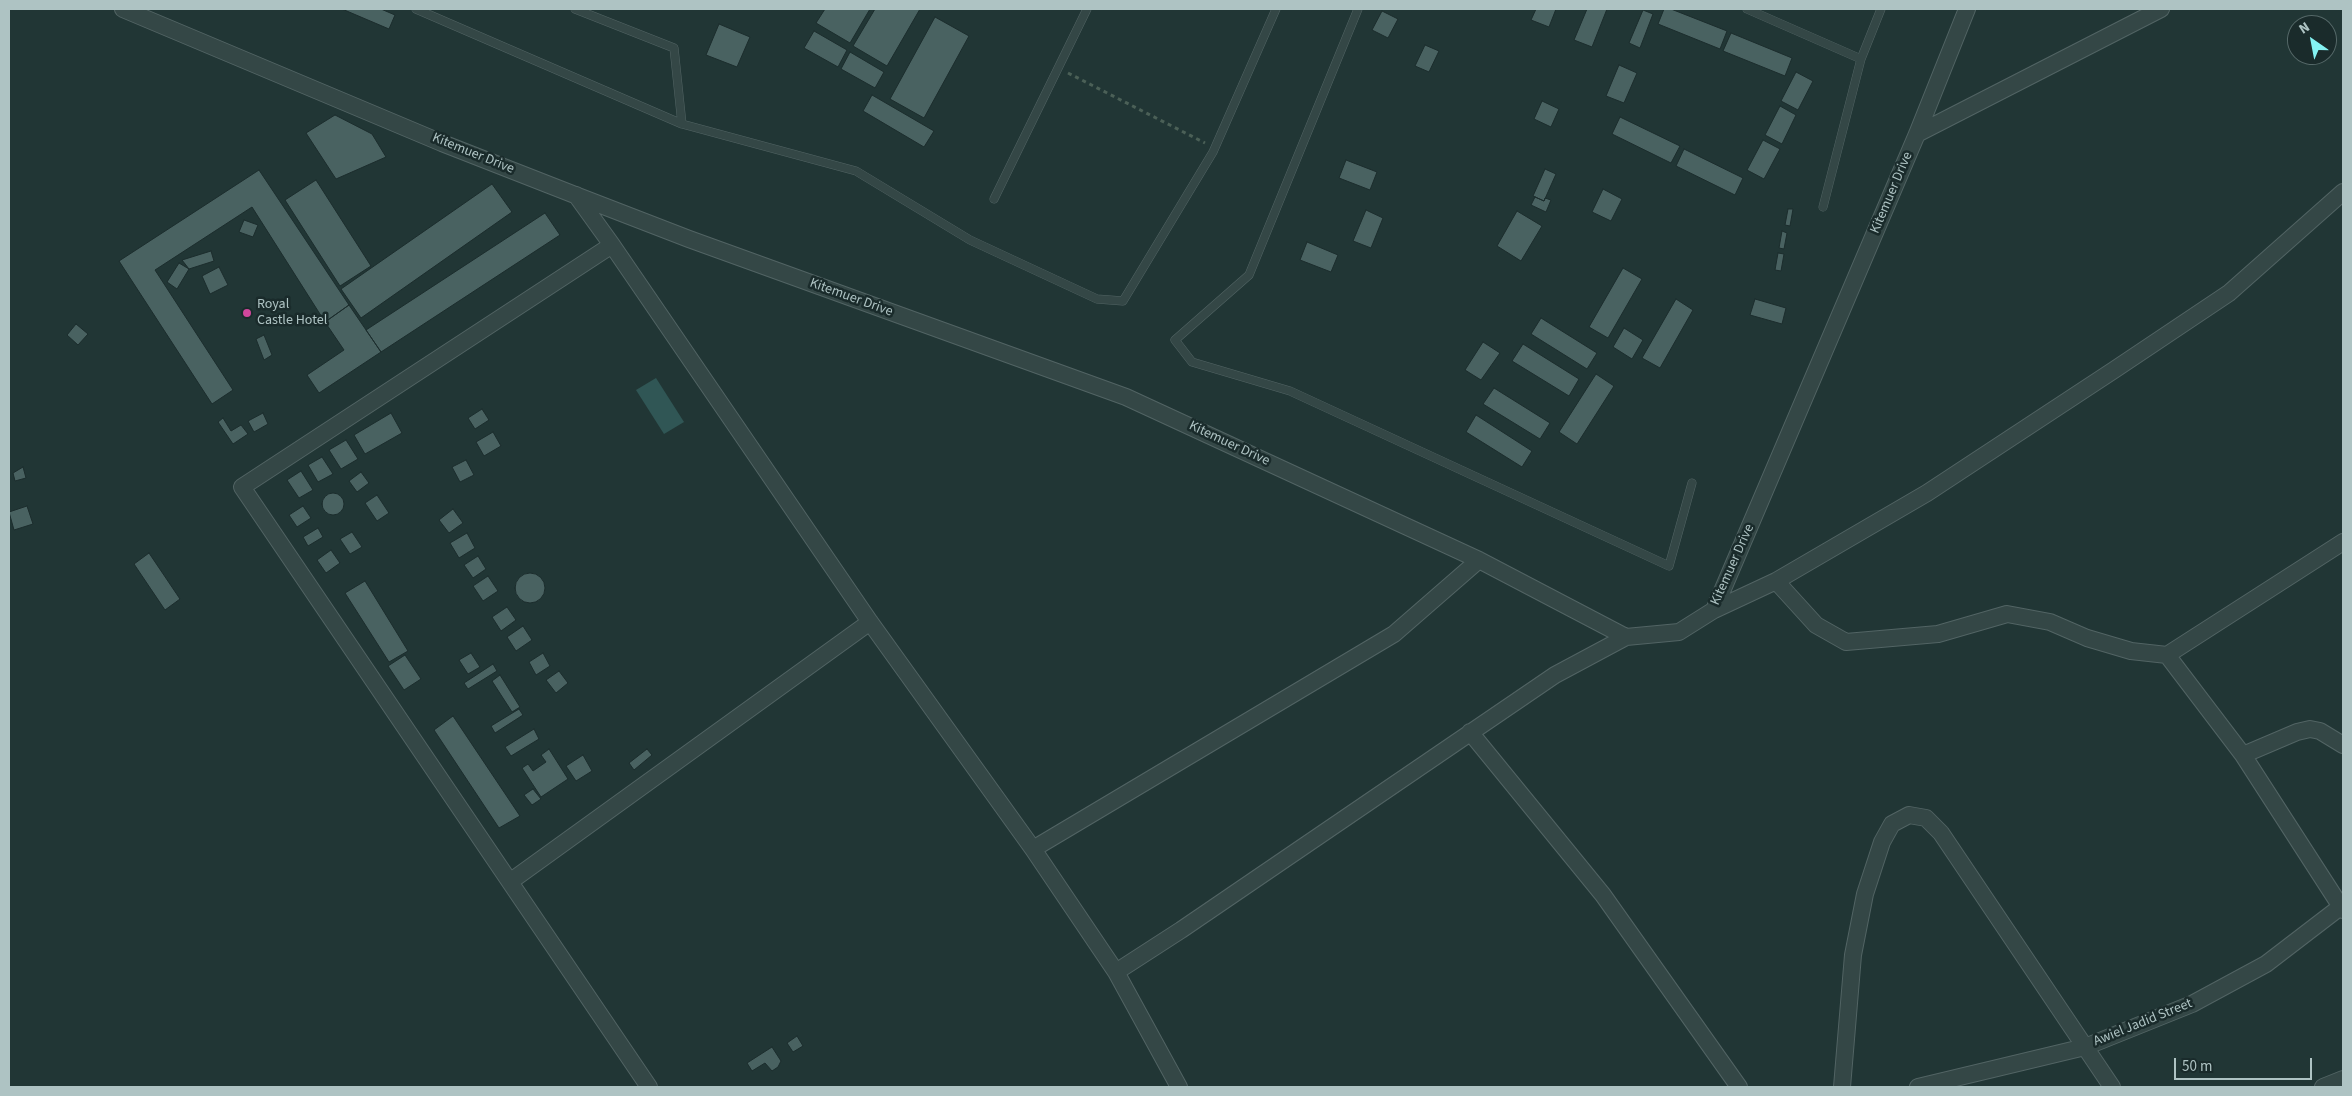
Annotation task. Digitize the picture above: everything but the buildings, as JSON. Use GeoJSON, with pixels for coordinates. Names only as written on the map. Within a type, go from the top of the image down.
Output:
{"type":"FeatureCollection","features":[{"type":"Feature","properties":{"kind":"street","name":"Kitemuer Drive"},"geometry":{"type":"LineString","coordinates":[[123,9],[442,143],[575,195],[689,239],[1126,397],[1479,560],[1626,637],[1679,632],[1714,610],[1917,134],[1967,9]]}},
{"type":"Feature","properties":{"kind":"street"},"geometry":{"type":"LineString","coordinates":[[1917,134],[2161,9]]}},
{"type":"Feature","properties":{"kind":"street"},"geometry":{"type":"LineString","coordinates":[[1714,610],[1776,581],[1927,493],[2229,293],[2343,192]]}},
{"type":"Feature","properties":{"kind":"street"},"geometry":{"type":"LineString","coordinates":[[575,195],[612,245],[870,622],[1033,849],[1116,972],[1179,1087]]}},
{"type":"Feature","properties":{"kind":"street"},"geometry":{"type":"LineString","coordinates":[[612,245],[242,487],[649,1087]]}},
{"type":"Feature","properties":{"kind":"street"},"geometry":{"type":"LineString","coordinates":[[1776,581],[1816,625],[1846,642],[1938,634],[2007,614],[2050,622],[2087,638],[2130,651],[2167,655],[2343,542]]}},
{"type":"Feature","properties":{"kind":"street"},"geometry":{"type":"LineString","coordinates":[[1033,849],[1394,634],[1479,560]]}},
{"type":"Feature","properties":{"kind":"street"},"geometry":{"type":"LineString","coordinates":[[511,881],[870,622]]}},
{"type":"Feature","properties":{"kind":"street"},"geometry":{"type":"LineString","coordinates":[[1116,972],[1219,905],[1555,675],[1626,637]]}},
{"type":"Feature","properties":{"kind":"street"},"geometry":{"type":"LineString","coordinates":[[2167,655],[2243,755],[2343,907]]}},
{"type":"Feature","properties":{"kind":"street"},"geometry":{"type":"LineString","coordinates":[[2243,755],[2297,732],[2310,729],[2320,731],[2343,745]]}},
{"type":"Feature","properties":{"kind":"street"},"geometry":{"type":"LineString","coordinates":[[1470,732],[1603,896],[1738,1087]]}},
{"type":"Feature","properties":{"kind":"street"},"geometry":{"type":"LineString","coordinates":[[1842,1087],[1853,955],[1865,894],[1882,842],[1892,824],[1909,815],[1926,818],[1941,833],[1993,913],[2112,1087]]}},
{"type":"Feature","properties":{"kind":"street","name":"Awiel Jadid Street"},"geometry":{"type":"LineString","coordinates":[[1918,1087],[2085,1047],[2200,1000],[2266,964],[2343,907]]}},
{"type":"Feature","properties":{"kind":"street"},"geometry":{"type":"LineString","coordinates":[[2323,1087],[2343,1079]]}},
{"type":"Feature","properties":{"kind":"lane"},"geometry":{"type":"LineString","coordinates":[[416,9],[682,124],[856,171],[970,240],[1097,299],[1123,301],[1215,148],[1276,9]]}},
{"type":"Feature","properties":{"kind":"lane"},"geometry":{"type":"LineString","coordinates":[[575,9],[674,48],[682,124]]}},
{"type":"Feature","properties":{"kind":"lane"},"geometry":{"type":"LineString","coordinates":[[994,198],[1086,9]]}},
{"type":"Feature","properties":{"kind":"lane"},"geometry":{"type":"LineString","coordinates":[[1358,9],[1250,275],[1175,340],[1192,362],[1290,390],[1669,566],[1692,484]]}},
{"type":"Feature","properties":{"kind":"lane"},"geometry":{"type":"LineString","coordinates":[[1747,9],[1861,59]]}},
{"type":"Feature","properties":{"kind":"lane"},"geometry":{"type":"LineString","coordinates":[[1823,207],[1861,59],[1881,9]]}},
{"type":"Feature","properties":{"kind":"path"},"geometry":{"type":"LineString","coordinates":[[1058,67],[1215,148]]}},
{"type":"Feature","properties":{"kind":"water"},"geometry":{"type":"Polygon","coordinates":[[[656,378],[684,422],[664,434],[636,390],[656,378]]]}},
{"type":"Feature","properties":{"kind":"place","name":"Royal Castle Hotel"},"geometry":{"type":"Point","coordinates":[247,313]}}]}
